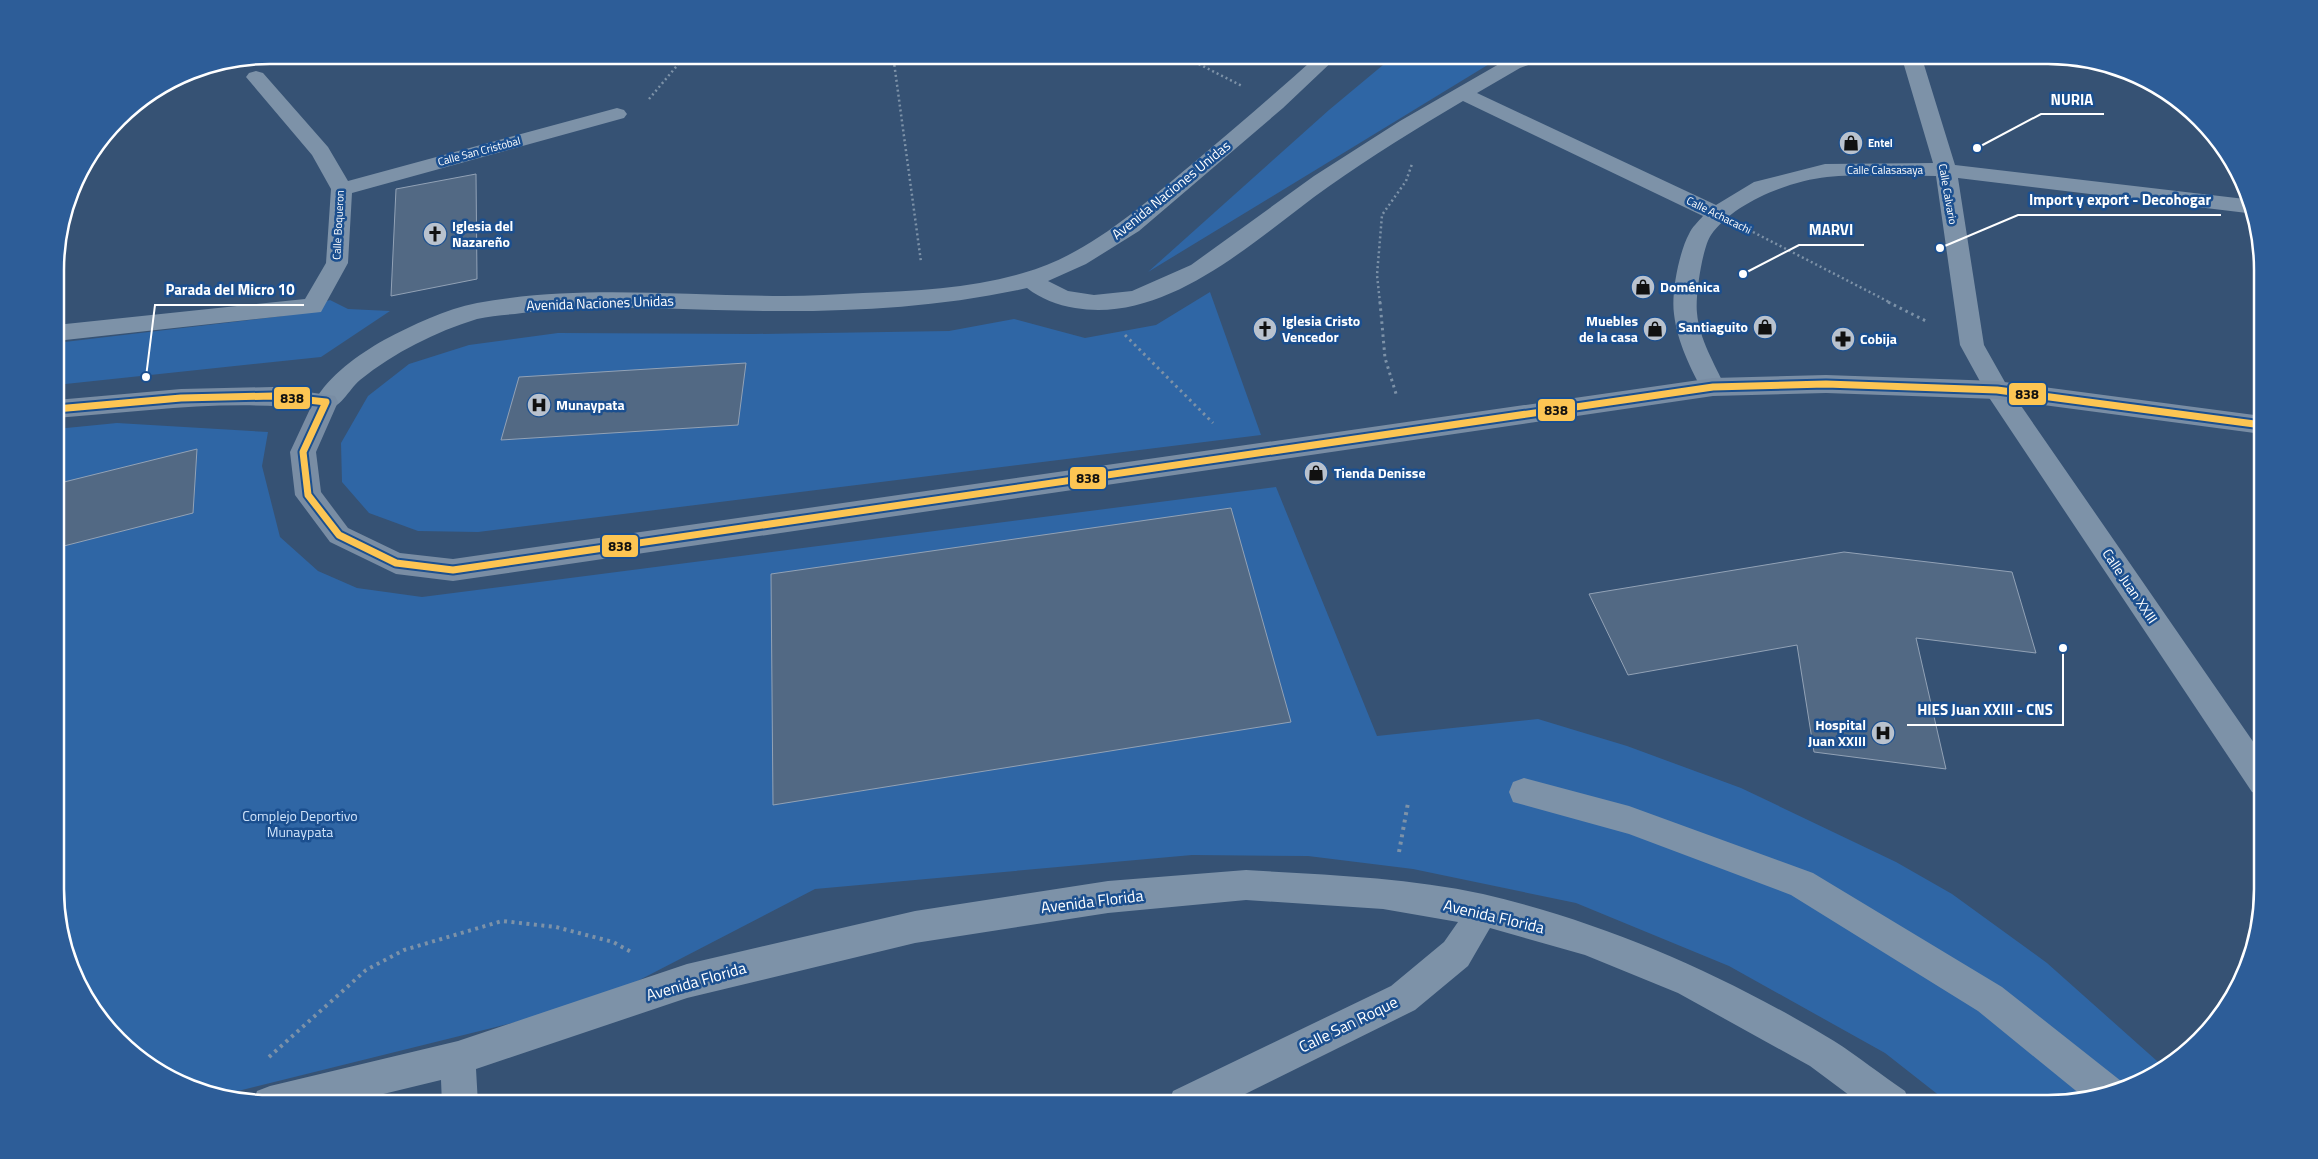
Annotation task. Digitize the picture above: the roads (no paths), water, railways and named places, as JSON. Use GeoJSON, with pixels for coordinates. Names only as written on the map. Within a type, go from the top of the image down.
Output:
{"type":"FeatureCollection","features":[{"type":"Feature","properties":{"kind":"street","name":"Avenida Naciones Unidas"},"geometry":{"type":"LineString","coordinates":[[1319,64],[1276,104],[1131,226],[1078,259],[1031,279],[987,289],[926,298],[785,304],[640,300],[542,302],[476,311],[423,330],[379,354],[350,375],[326,402],[303,452],[308,495],[339,535],[396,563],[452,570],[1713,387],[1826,384],[1997,390],[2254,424]]}},
{"type":"Feature","properties":{"kind":"street"},"geometry":{"type":"LineString","coordinates":[[1031,279],[1043,289],[1064,298],[1094,304],[1136,298],[1199,270],[1322,181],[1407,125],[1513,64]]}},
{"type":"Feature","properties":{"kind":"street","name":"Calle Calvario"},"geometry":{"type":"LineString","coordinates":[[1914,64],[1946,170],[1972,345],[1997,390]]}},
{"type":"Feature","properties":{"kind":"street","name":"Calle Boqueron"},"geometry":{"type":"LineString","coordinates":[[64,332],[312,306],[337,263],[342,188],[321,152],[256,77]]}},
{"type":"Feature","properties":{"kind":"street","name":"Calle Achacachi"},"geometry":{"type":"LineString","coordinates":[[1462,92],[1717,214]]}},
{"type":"Feature","properties":{"kind":"street","name":"Calle San Cristobal"},"geometry":{"type":"LineString","coordinates":[[342,188],[617,114]]}},
{"type":"Feature","properties":{"kind":"street","name":"Calle Calasasaya"},"geometry":{"type":"LineString","coordinates":[[1713,387],[1695,348],[1685,313],[1688,274],[1700,236],[1717,214],[1762,187],[1824,171],[1879,169],[1946,170],[2243,205]]}},
{"type":"Feature","properties":{"kind":"street","name":"Calle Juan XXIII"},"geometry":{"type":"LineString","coordinates":[[1997,390],[2254,769]]}},
{"type":"Feature","properties":{"kind":"street"},"geometry":{"type":"LineString","coordinates":[[64,408],[181,398],[274,396],[326,402]]}},
{"type":"Feature","properties":{"kind":"street"},"geometry":{"type":"LineString","coordinates":[[1524,792],[1629,820],[1802,884],[1990,999],[2101,1088]]}},
{"type":"Feature","properties":{"kind":"street","name":"Avenida Florida"},"geometry":{"type":"LineString","coordinates":[[307,1095],[458,1058],[687,981],[915,926],[1108,897],[1246,885],[1383,894],[1482,910],[1586,938],[1690,982],[1822,1054],[1879,1095]]}},
{"type":"Feature","properties":{"kind":"street","name":"Calle San Roque"},"geometry":{"type":"LineString","coordinates":[[1204,1095],[1403,998],[1456,954],[1468,937],[1482,910]]}},
{"type":"Feature","properties":{"kind":"street"},"geometry":{"type":"LineString","coordinates":[[458,1058],[460,1095]]}},
{"type":"Feature","properties":{"kind":"place","name":"Entel"},"geometry":{"type":"Point","coordinates":[1851,143]}},
{"type":"Feature","properties":{"kind":"place","name":"NURIA"},"geometry":{"type":"Point","coordinates":[1977,148]}},
{"type":"Feature","properties":{"kind":"place","name":"Iglesia del Nazareño"},"geometry":{"type":"Point","coordinates":[435,234]}},
{"type":"Feature","properties":{"kind":"place","name":"Import y export - Decohogar"},"geometry":{"type":"Point","coordinates":[1940,248]}},
{"type":"Feature","properties":{"kind":"place","name":"MARVI"},"geometry":{"type":"Point","coordinates":[1743,274]}},
{"type":"Feature","properties":{"kind":"place","name":"Doménica"},"geometry":{"type":"Point","coordinates":[1643,287]}},
{"type":"Feature","properties":{"kind":"place","name":"Santiaguito"},"geometry":{"type":"Point","coordinates":[1765,327]}},
{"type":"Feature","properties":{"kind":"place","name":"Iglesia Cristo Vencedor"},"geometry":{"type":"Point","coordinates":[1265,329]}},
{"type":"Feature","properties":{"kind":"place","name":"Muebles de la casa"},"geometry":{"type":"Point","coordinates":[1655,329]}},
{"type":"Feature","properties":{"kind":"place","name":"Cobija"},"geometry":{"type":"Point","coordinates":[1843,339]}},
{"type":"Feature","properties":{"kind":"place","name":"Parada del Micro 10"},"geometry":{"type":"Point","coordinates":[146,377]}},
{"type":"Feature","properties":{"kind":"place","name":"Munaypata"},"geometry":{"type":"Point","coordinates":[539,405]}},
{"type":"Feature","properties":{"kind":"place","name":"Tienda Denisse"},"geometry":{"type":"Point","coordinates":[1316,473]}},
{"type":"Feature","properties":{"kind":"place","name":"HIES Juan XXIII - CNS"},"geometry":{"type":"Point","coordinates":[2063,648]}},
{"type":"Feature","properties":{"kind":"place","name":"Hospital Juan XXIII"},"geometry":{"type":"Point","coordinates":[1883,733]}},
{"type":"Feature","properties":{"kind":"park label","name":"Complejo Deportivo Munaypata"},"geometry":{"type":"Point","coordinates":[300,824]}}]}
